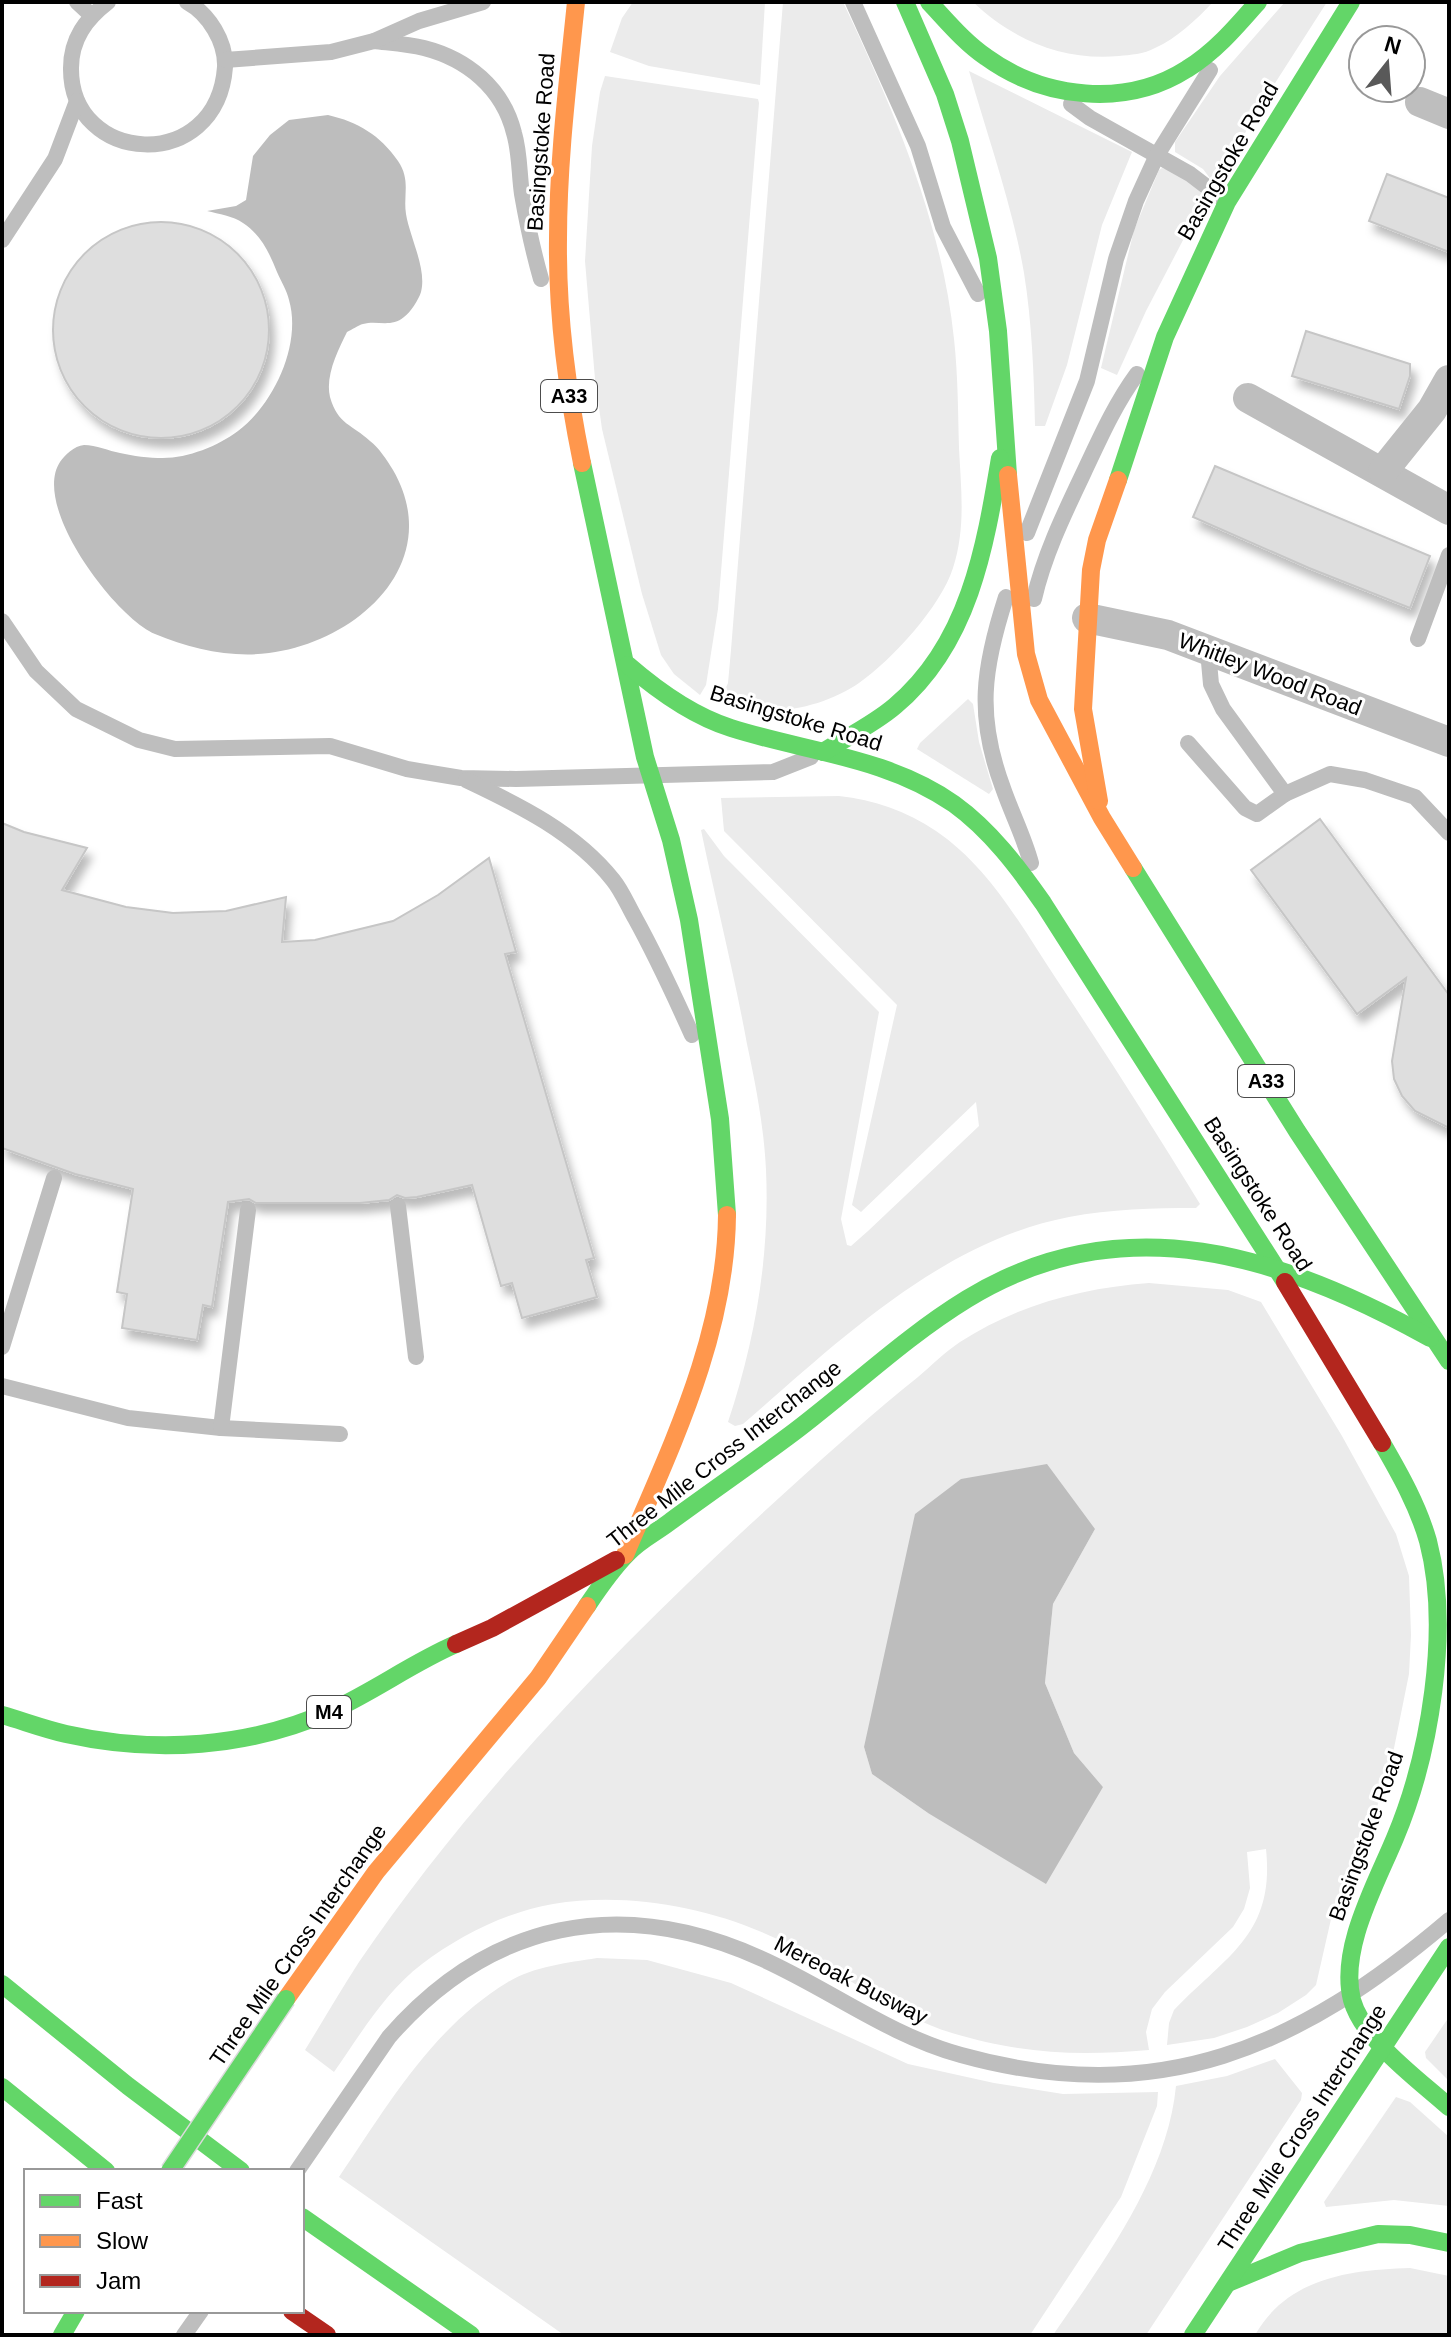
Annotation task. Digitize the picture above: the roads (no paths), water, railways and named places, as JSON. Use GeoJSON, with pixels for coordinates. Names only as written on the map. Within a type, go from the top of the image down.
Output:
{"type":"FeatureCollection","features":[{"type":"Feature","properties":{"kind":"main road","name":"Basingstoke Road"},"geometry":{"type":"LineString","coordinates":[[905,2],[945,94],[960,141],[988,258],[998,331],[1004,435],[1026,654],[1039,700],[1102,818],[1297,1131],[1435,1341]]}},
{"type":"Feature","properties":{"kind":"main road"},"geometry":{"type":"LineString","coordinates":[[929,2],[975,49],[995,64],[1051,89],[1089,95],[1156,85],[1190,67],[1258,2]]}},
{"type":"Feature","properties":{"kind":"main road","name":"Basingstoke Road"},"geometry":{"type":"LineString","coordinates":[[1102,818],[1083,709],[1087,618],[1097,540],[1165,337],[1227,202],[1351,2]]}},
{"type":"Feature","properties":{"kind":"main road","name":"Basingstoke Road"},"geometry":{"type":"LineString","coordinates":[[578,4],[560,158],[557,222],[566,373],[588,492],[650,777],[678,866],[699,970],[724,1137],[727,1204],[724,1255],[715,1317],[704,1359],[625,1555]]}},
{"type":"Feature","properties":{"kind":"main road"},"geometry":{"type":"LineString","coordinates":[[823,752],[895,706],[916,686],[951,638],[969,600],[981,555],[1004,435]]}},
{"type":"Feature","properties":{"kind":"main road","name":"Basingstoke Road"},"geometry":{"type":"LineString","coordinates":[[628,665],[675,703],[707,719],[890,771],[937,793],[1007,853],[1043,903],[1277,1267],[1418,1512],[1434,1569],[1438,1636],[1426,1738],[1410,1798],[1358,1925],[1352,1952],[1351,1995]]}},
{"type":"Feature","properties":{"kind":"main road","name":"Three Mile Cross Interchange"},"geometry":{"type":"LineString","coordinates":[[171,2169],[286,1999],[389,1855],[541,1674],[625,1555],[807,1422],[943,1315],[1004,1278],[1069,1256],[1153,1247],[1234,1254],[1349,1294],[1435,1341],[1449,1361]]}},
{"type":"Feature","properties":{"kind":"main road","name":"M4"},"geometry":{"type":"LineString","coordinates":[[2,1715],[65,1734],[131,1745],[207,1745],[279,1730],[357,1698],[426,1657],[492,1628],[625,1555]]}},
{"type":"Feature","properties":{"kind":"main road","name":"Three Mile Cross Interchange"},"geometry":{"type":"LineString","coordinates":[[1193,2335],[1449,1947]]}},
{"type":"Feature","properties":{"kind":"main road"},"geometry":{"type":"LineString","coordinates":[[2,1984],[128,2086],[238,2169]]}},
{"type":"Feature","properties":{"kind":"main road"},"geometry":{"type":"LineString","coordinates":[[1351,1995],[1365,2023],[1385,2046],[1416,2079],[1449,2107]]}},
{"type":"Feature","properties":{"kind":"main road"},"geometry":{"type":"LineString","coordinates":[[2,2087],[104,2169]]}},
{"type":"Feature","properties":{"kind":"main road"},"geometry":{"type":"LineString","coordinates":[[304,2218],[471,2335]]}},
{"type":"Feature","properties":{"kind":"main road"},"geometry":{"type":"LineString","coordinates":[[1209,2335],[1223,2291],[1300,2253],[1378,2234],[1410,2235],[1449,2243]]}},
{"type":"Feature","properties":{"kind":"main road"},"geometry":{"type":"LineString","coordinates":[[62,2335],[75,2313]]}},
{"type":"Feature","properties":{"kind":"main road"},"geometry":{"type":"LineString","coordinates":[[295,2313],[327,2335]]}},
{"type":"Feature","properties":{"kind":"street"},"geometry":{"type":"LineString","coordinates":[[1425,104],[1449,114]]}},
{"type":"Feature","properties":{"kind":"street"},"geometry":{"type":"LineString","coordinates":[[1383,471],[1432,410],[1449,380]]}},
{"type":"Feature","properties":{"kind":"street"},"geometry":{"type":"LineString","coordinates":[[1248,398],[1449,510]]}},
{"type":"Feature","properties":{"kind":"street","name":"Whitley Wood Road"},"geometry":{"type":"LineString","coordinates":[[1087,618],[1168,635],[1449,742]]}},
{"type":"Feature","properties":{"kind":"lane"},"geometry":{"type":"LineString","coordinates":[[77,2],[91,15]]}},
{"type":"Feature","properties":{"kind":"lane"},"geometry":{"type":"LineString","coordinates":[[108,2],[91,15],[78,34],[71,55],[71,79],[77,101],[93,123],[115,139],[142,145],[169,143],[193,131],[212,112],[223,87],[225,60],[220,39],[209,20],[187,2]]}},
{"type":"Feature","properties":{"kind":"lane"},"geometry":{"type":"LineString","coordinates":[[225,60],[331,52],[374,41],[419,21],[483,2]]}},
{"type":"Feature","properties":{"kind":"lane"},"geometry":{"type":"LineString","coordinates":[[853,2],[918,146],[943,227],[998,331]]}},
{"type":"Feature","properties":{"kind":"lane"},"geometry":{"type":"LineString","coordinates":[[1043,903],[1024,839],[1001,785],[989,741],[984,685],[989,659],[1016,564],[1087,381],[1125,230],[1147,174],[1242,19]]}},
{"type":"Feature","properties":{"kind":"lane"},"geometry":{"type":"LineString","coordinates":[[374,41],[422,47],[456,60],[484,80],[508,115],[518,151],[528,230],[566,373]]}},
{"type":"Feature","properties":{"kind":"lane"},"geometry":{"type":"LineString","coordinates":[[1051,89],[1090,118],[1190,174],[1227,202]]}},
{"type":"Feature","properties":{"kind":"lane"},"geometry":{"type":"LineString","coordinates":[[2,240],[55,159],[77,101]]}},
{"type":"Feature","properties":{"kind":"lane"},"geometry":{"type":"LineString","coordinates":[[1026,654],[1035,594],[1071,502],[1124,391],[1165,337]]}},
{"type":"Feature","properties":{"kind":"lane"},"geometry":{"type":"LineString","coordinates":[[1418,639],[1449,555]]}},
{"type":"Feature","properties":{"kind":"lane"},"geometry":{"type":"LineString","coordinates":[[2,621],[36,671],[76,709],[139,740],[175,749],[330,746],[407,769],[461,778],[650,777],[773,772],[823,752]]}},
{"type":"Feature","properties":{"kind":"lane"},"geometry":{"type":"LineString","coordinates":[[1208,651],[1211,684],[1223,709],[1285,794]]}},
{"type":"Feature","properties":{"kind":"lane"},"geometry":{"type":"LineString","coordinates":[[1188,743],[1245,808],[1257,814],[1285,794],[1330,774],[1365,780],[1415,797],[1449,833]]}},
{"type":"Feature","properties":{"kind":"lane"},"geometry":{"type":"LineString","coordinates":[[461,778],[521,807],[553,828],[615,882],[665,974],[718,1095]]}},
{"type":"Feature","properties":{"kind":"lane"},"geometry":{"type":"LineString","coordinates":[[2,1347],[54,1178]]}},
{"type":"Feature","properties":{"kind":"lane"},"geometry":{"type":"LineString","coordinates":[[398,1206],[416,1357]]}},
{"type":"Feature","properties":{"kind":"lane"},"geometry":{"type":"LineString","coordinates":[[221,1428],[248,1210]]}},
{"type":"Feature","properties":{"kind":"lane"},"geometry":{"type":"LineString","coordinates":[[2,1386],[128,1418],[221,1428],[340,1434]]}},
{"type":"Feature","properties":{"kind":"lane","name":"Mereoak Busway"},"geometry":{"type":"LineString","coordinates":[[298,2169],[389,2037],[452,1977],[521,1940],[577,1927],[635,1925],[692,1934],[761,1958],[872,2018],[934,2046],[988,2062],[1054,2073],[1132,2074],[1219,2059],[1255,2047],[1293,2029],[1351,1995],[1403,1959],[1449,1920]]}},
{"type":"Feature","properties":{"kind":"lane"},"geometry":{"type":"LineString","coordinates":[[184,2335],[200,2313]]}}]}
